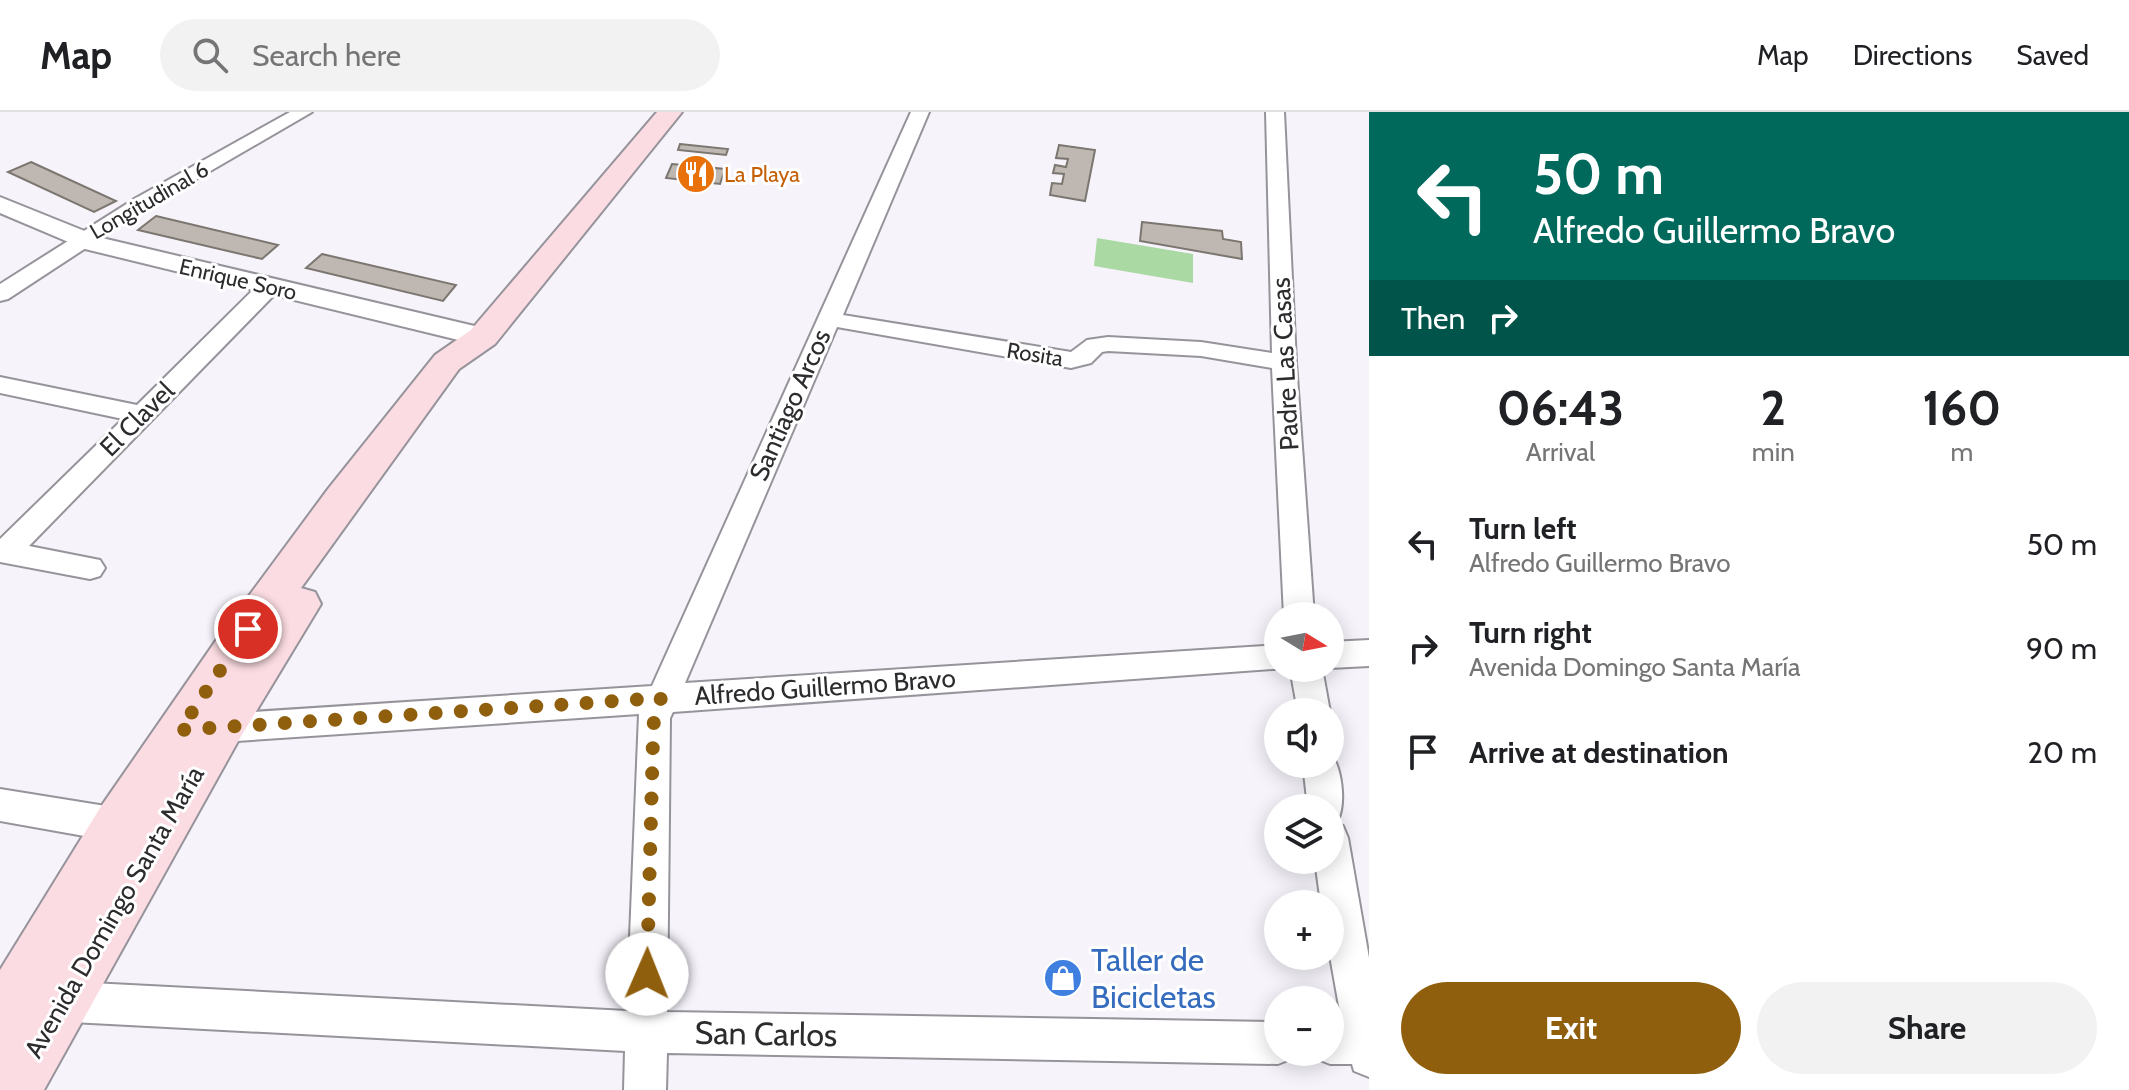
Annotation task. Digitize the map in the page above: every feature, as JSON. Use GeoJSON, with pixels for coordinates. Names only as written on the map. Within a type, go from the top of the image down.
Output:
{"type":"FeatureCollection","features":[{"type":"Feature","properties":{"kind":"main road","name":"Avenida Domingo Santa María"},"geometry":{"type":"LineString","coordinates":[[11,1090],[26,1007],[118,825],[297,609],[467,374],[479,354],[483,337],[670,112]]}},
{"type":"Feature","properties":{"kind":"main road","name":"Avenida Domingo Santa María"},"geometry":{"type":"LineString","coordinates":[[26,1007],[200,729]]}},
{"type":"Feature","properties":{"kind":"street","name":"Longitudinal 6"},"geometry":{"type":"LineString","coordinates":[[0,294],[82,239],[303,112]]}},
{"type":"Feature","properties":{"kind":"street","name":"Santiago Arcos"},"geometry":{"type":"LineString","coordinates":[[645,1090],[654,718],[920,112]]}},
{"type":"Feature","properties":{"kind":"street","name":"Padre Las Casas"},"geometry":{"type":"LineString","coordinates":[[1275,112],[1284,362],[1298,602]]}},
{"type":"Feature","properties":{"kind":"street","name":"Enrique Soro"},"geometry":{"type":"LineString","coordinates":[[0,204],[82,239],[483,337]]}},
{"type":"Feature","properties":{"kind":"street","name":"El Clavel"},"geometry":{"type":"LineString","coordinates":[[3,552],[270,286]]}},
{"type":"Feature","properties":{"kind":"street","name":"Rosita"},"geometry":{"type":"LineString","coordinates":[[828,319],[1071,360],[1083,358],[1095,345],[1108,344],[1201,349],[1284,362]]}},
{"type":"Feature","properties":{"kind":"street"},"geometry":{"type":"LineString","coordinates":[[0,385],[141,414]]}},
{"type":"Feature","properties":{"kind":"street"},"geometry":{"type":"LineString","coordinates":[[3,552],[90,568]]}},
{"type":"Feature","properties":{"kind":"street"},"geometry":{"type":"LineString","coordinates":[[1344,654],[1369,653]]}},
{"type":"Feature","properties":{"kind":"street","name":"Alfredo Guillermo Bravo"},"geometry":{"type":"LineString","coordinates":[[200,729],[1264,659]]}},
{"type":"Feature","properties":{"kind":"street"},"geometry":{"type":"LineString","coordinates":[[0,805],[118,825]]}},
{"type":"Feature","properties":{"kind":"street"},"geometry":{"type":"LineString","coordinates":[[1335,874],[1358,1047]]}},
{"type":"Feature","properties":{"kind":"street","name":"San Carlos"},"geometry":{"type":"LineString","coordinates":[[26,1007],[645,1032],[1264,1043]]}},
{"type":"Feature","properties":{"kind":"green space"},"geometry":{"type":"Polygon","coordinates":[[[1097,238],[1193,254],[1193,283],[1094,266],[1097,238]]]}},
{"type":"Feature","properties":{"kind":"building"},"geometry":{"type":"Polygon","coordinates":[[[680,144],[728,149],[726,155],[678,150],[680,144]]]}},
{"type":"Feature","properties":{"kind":"building"},"geometry":{"type":"Polygon","coordinates":[[[1059,145],[1095,150],[1085,201],[1050,195],[1052,183],[1062,184],[1064,174],[1053,173],[1055,165],[1066,167],[1068,159],[1056,158],[1059,145]]]}},
{"type":"Feature","properties":{"kind":"building"},"geometry":{"type":"Polygon","coordinates":[[[31,162],[116,201],[94,212],[8,172],[31,162]]]}},
{"type":"Feature","properties":{"kind":"building","name":"La Playa"},"geometry":{"type":"Polygon","coordinates":[[[672,164],[725,169],[720,184],[666,178],[672,164]]]}},
{"type":"Feature","properties":{"kind":"building"},"geometry":{"type":"Polygon","coordinates":[[[156,216],[278,245],[262,259],[138,230],[156,216]]]}},
{"type":"Feature","properties":{"kind":"building"},"geometry":{"type":"Polygon","coordinates":[[[1142,222],[1222,231],[1223,239],[1241,242],[1242,259],[1140,241],[1142,222]]]}},
{"type":"Feature","properties":{"kind":"building"},"geometry":{"type":"Polygon","coordinates":[[[322,254],[456,285],[443,301],[306,268],[322,254]]]}},
{"type":"Feature","properties":{"kind":"place","name":"La Playa"},"geometry":{"type":"Point","coordinates":[696,174]}},
{"type":"Feature","properties":{"kind":"place","name":"Taller de Bicicletas"},"geometry":{"type":"Point","coordinates":[1063,978]}},
{"type":"Feature","properties":{"kind":"route"},"geometry":{"type":"LineString","coordinates":[[248,629],[180,730],[661,698],[654,718],[647,974]]}}]}
